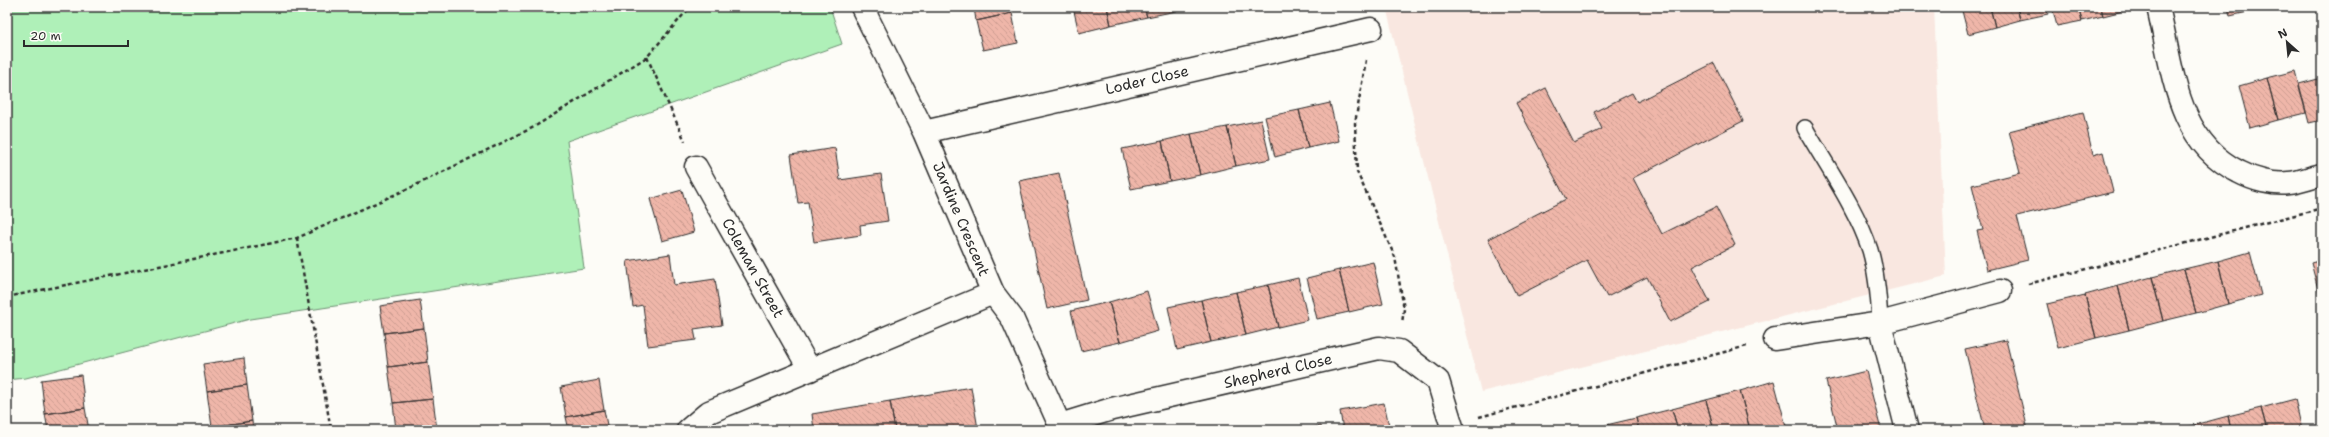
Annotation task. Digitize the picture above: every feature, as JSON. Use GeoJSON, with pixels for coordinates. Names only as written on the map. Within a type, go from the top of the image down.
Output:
{"type":"FeatureCollection","features":[{"type":"Feature","properties":{"kind":"street","name":"Jardine Crescent"},"geometry":{"type":"LineString","coordinates":[[862,7],[924,132],[993,293],[1012,318],[1061,427]]}},
{"type":"Feature","properties":{"kind":"street"},"geometry":{"type":"LineString","coordinates":[[2158,7],[2186,120],[2209,153],[2229,167],[2246,176],[2269,182],[2289,183],[2322,175]]}},
{"type":"Feature","properties":{"kind":"street","name":"Loder Close"},"geometry":{"type":"LineString","coordinates":[[924,132],[1371,29]]}},
{"type":"Feature","properties":{"kind":"street","name":"Coleman Street"},"geometry":{"type":"LineString","coordinates":[[696,167],[810,370]]}},
{"type":"Feature","properties":{"kind":"street"},"geometry":{"type":"LineString","coordinates":[[1775,339],[1880,323],[2000,291]]}},
{"type":"Feature","properties":{"kind":"street"},"geometry":{"type":"LineString","coordinates":[[688,430],[709,412],[993,293]]}},
{"type":"Feature","properties":{"kind":"street"},"geometry":{"type":"LineString","coordinates":[[1880,323],[1907,430]]}},
{"type":"Feature","properties":{"kind":"street","name":"Shepherd Close"},"geometry":{"type":"LineString","coordinates":[[1061,427],[1112,409],[1379,348],[1399,351],[1438,381],[1452,427]]}},
{"type":"Feature","properties":{"kind":"lane"},"geometry":{"type":"LineString","coordinates":[[1805,128],[1848,201],[1870,250],[1879,296],[1880,323]]}},
{"type":"Feature","properties":{"kind":"path"},"geometry":{"type":"LineString","coordinates":[[7,297],[297,238],[412,187],[534,127],[647,57],[690,7]]}},
{"type":"Feature","properties":{"kind":"path"},"geometry":{"type":"LineString","coordinates":[[1371,29],[1355,123],[1357,172],[1395,257],[1404,309],[1399,351]]}},
{"type":"Feature","properties":{"kind":"path"},"geometry":{"type":"LineString","coordinates":[[647,57],[696,167]]}},
{"type":"Feature","properties":{"kind":"path"},"geometry":{"type":"LineString","coordinates":[[2000,291],[2322,208]]}},
{"type":"Feature","properties":{"kind":"path"},"geometry":{"type":"LineString","coordinates":[[297,238],[331,430]]}},
{"type":"Feature","properties":{"kind":"path"},"geometry":{"type":"LineString","coordinates":[[1452,427],[1775,339]]}},
{"type":"Feature","properties":{"kind":"shaded area"},"geometry":{"type":"Polygon","coordinates":[[[1386,7],[1934,7],[1946,276],[1481,392],[1386,7]]]}},
{"type":"Feature","properties":{"kind":"green space"},"geometry":{"type":"Polygon","coordinates":[[[7,7],[830,7],[842,44],[567,141],[584,268],[250,319],[26,378],[7,380],[7,7]]]}},
{"type":"Feature","properties":{"kind":"building"},"geometry":{"type":"Polygon","coordinates":[[[974,7],[1011,7],[1012,13],[976,21],[974,7]]]}},
{"type":"Feature","properties":{"kind":"building"},"geometry":{"type":"Polygon","coordinates":[[[1073,7],[1107,7],[1111,25],[1079,33],[1073,7]]]}},
{"type":"Feature","properties":{"kind":"building"},"geometry":{"type":"Polygon","coordinates":[[[1107,7],[1144,7],[1147,17],[1111,25],[1107,7]]]}},
{"type":"Feature","properties":{"kind":"building"},"geometry":{"type":"Polygon","coordinates":[[[1144,7],[1180,7],[1181,10],[1147,17],[1144,7]]]}},
{"type":"Feature","properties":{"kind":"building"},"geometry":{"type":"Polygon","coordinates":[[[1961,7],[1990,7],[1995,27],[1968,34],[1961,7]]]}},
{"type":"Feature","properties":{"kind":"building"},"geometry":{"type":"Polygon","coordinates":[[[1990,7],[2017,7],[2020,20],[1995,27],[1990,7]]]}},
{"type":"Feature","properties":{"kind":"building"},"geometry":{"type":"Polygon","coordinates":[[[2017,7],[2046,7],[2048,14],[2020,20],[2017,7]]]}},
{"type":"Feature","properties":{"kind":"building"},"geometry":{"type":"Polygon","coordinates":[[[2052,7],[2078,7],[2082,21],[2057,26],[2052,7]]]}},
{"type":"Feature","properties":{"kind":"building"},"geometry":{"type":"Polygon","coordinates":[[[2078,7],[2101,7],[2103,16],[2082,21],[2078,7]]]}},
{"type":"Feature","properties":{"kind":"building"},"geometry":{"type":"Polygon","coordinates":[[[2101,7],[2131,7],[2131,9],[2103,16],[2101,7]]]}},
{"type":"Feature","properties":{"kind":"building"},"geometry":{"type":"Polygon","coordinates":[[[2228,7],[2270,7],[2230,16],[2228,7]]]}},
{"type":"Feature","properties":{"kind":"building"},"geometry":{"type":"Polygon","coordinates":[[[1012,13],[1018,43],[983,50],[976,21],[1012,13]]]}},
{"type":"Feature","properties":{"kind":"building"},"geometry":{"type":"Polygon","coordinates":[[[1714,63],[1743,121],[1633,178],[1662,234],[1716,207],[1735,245],[1692,267],[1710,302],[1670,322],[1647,277],[1607,297],[1587,260],[1517,296],[1488,239],[1566,199],[1516,103],[1546,88],[1574,143],[1602,129],[1594,112],[1632,93],[1637,102],[1714,63]]]}},
{"type":"Feature","properties":{"kind":"building"},"geometry":{"type":"Polygon","coordinates":[[[2295,71],[2306,113],[2278,120],[2267,78],[2295,71]]]}},
{"type":"Feature","properties":{"kind":"building"},"geometry":{"type":"Polygon","coordinates":[[[2267,78],[2278,120],[2250,128],[2239,86],[2267,78]]]}},
{"type":"Feature","properties":{"kind":"building"},"geometry":{"type":"Polygon","coordinates":[[[2322,78],[2322,120],[2309,123],[2299,84],[2322,78]]]}},
{"type":"Feature","properties":{"kind":"building"},"geometry":{"type":"Polygon","coordinates":[[[1330,103],[1339,141],[1308,148],[1299,110],[1330,103]]]}},
{"type":"Feature","properties":{"kind":"building"},"geometry":{"type":"Polygon","coordinates":[[[1299,110],[1308,148],[1275,157],[1265,117],[1299,110]]]}},
{"type":"Feature","properties":{"kind":"building"},"geometry":{"type":"Polygon","coordinates":[[[2083,112],[2093,155],[2103,152],[2113,192],[2017,216],[2028,260],[1987,270],[1977,231],[1983,230],[1972,185],[2020,173],[2009,131],[2083,112]]]}},
{"type":"Feature","properties":{"kind":"building"},"geometry":{"type":"Polygon","coordinates":[[[1261,120],[1270,159],[1236,166],[1227,127],[1261,120]]]}},
{"type":"Feature","properties":{"kind":"building"},"geometry":{"type":"Polygon","coordinates":[[[1227,127],[1236,166],[1200,175],[1191,134],[1227,127]]]}},
{"type":"Feature","properties":{"kind":"building"},"geometry":{"type":"Polygon","coordinates":[[[1191,134],[1200,175],[1170,181],[1162,141],[1191,134]]]}},
{"type":"Feature","properties":{"kind":"building"},"geometry":{"type":"Polygon","coordinates":[[[1162,141],[1170,181],[1131,189],[1122,149],[1162,141]]]}},
{"type":"Feature","properties":{"kind":"building"},"geometry":{"type":"Polygon","coordinates":[[[835,148],[840,180],[881,174],[888,221],[860,225],[861,235],[814,242],[808,202],[798,203],[791,155],[835,148]]]}},
{"type":"Feature","properties":{"kind":"building"},"geometry":{"type":"Polygon","coordinates":[[[1059,173],[1087,300],[1047,309],[1019,181],[1059,173]]]}},
{"type":"Feature","properties":{"kind":"building"},"geometry":{"type":"Polygon","coordinates":[[[682,190],[694,232],[662,241],[650,199],[682,190]]]}},
{"type":"Feature","properties":{"kind":"building"},"geometry":{"type":"Polygon","coordinates":[[[2250,252],[2261,295],[2228,304],[2218,261],[2250,252]]]}},
{"type":"Feature","properties":{"kind":"building"},"geometry":{"type":"Polygon","coordinates":[[[670,254],[674,285],[715,279],[722,325],[694,329],[696,340],[648,346],[643,305],[633,307],[627,261],[670,254]]]}},
{"type":"Feature","properties":{"kind":"building"},"geometry":{"type":"Polygon","coordinates":[[[2322,260],[2322,288],[2318,289],[2311,263],[2322,260]]]}},
{"type":"Feature","properties":{"kind":"building"},"geometry":{"type":"Polygon","coordinates":[[[2218,261],[2228,304],[2196,313],[2184,269],[2218,261]]]}},
{"type":"Feature","properties":{"kind":"building"},"geometry":{"type":"Polygon","coordinates":[[[1373,262],[1383,304],[1349,312],[1339,270],[1373,262]]]}},
{"type":"Feature","properties":{"kind":"building"},"geometry":{"type":"Polygon","coordinates":[[[2184,269],[2196,313],[2163,321],[2152,277],[2184,269]]]}},
{"type":"Feature","properties":{"kind":"building"},"geometry":{"type":"Polygon","coordinates":[[[1339,270],[1349,312],[1317,319],[1307,278],[1339,270]]]}},
{"type":"Feature","properties":{"kind":"building"},"geometry":{"type":"Polygon","coordinates":[[[2152,277],[2163,321],[2129,330],[2118,286],[2152,277]]]}},
{"type":"Feature","properties":{"kind":"building"},"geometry":{"type":"Polygon","coordinates":[[[1298,278],[1308,320],[1278,327],[1268,285],[1298,278]]]}},
{"type":"Feature","properties":{"kind":"building"},"geometry":{"type":"Polygon","coordinates":[[[1268,285],[1278,327],[1246,335],[1236,292],[1268,285]]]}},
{"type":"Feature","properties":{"kind":"building"},"geometry":{"type":"Polygon","coordinates":[[[2118,286],[2129,330],[2096,338],[2085,295],[2118,286]]]}},
{"type":"Feature","properties":{"kind":"building"},"geometry":{"type":"Polygon","coordinates":[[[2322,288],[2322,307],[2318,289],[2322,288]]]}},
{"type":"Feature","properties":{"kind":"building"},"geometry":{"type":"Polygon","coordinates":[[[1147,291],[1158,331],[1120,342],[1109,302],[1147,291]]]}},
{"type":"Feature","properties":{"kind":"building"},"geometry":{"type":"Polygon","coordinates":[[[1236,292],[1246,335],[1211,342],[1201,300],[1236,292]]]}},
{"type":"Feature","properties":{"kind":"building"},"geometry":{"type":"Polygon","coordinates":[[[2085,295],[2096,338],[2058,348],[2047,304],[2085,295]]]}},
{"type":"Feature","properties":{"kind":"building"},"geometry":{"type":"Polygon","coordinates":[[[420,300],[424,328],[384,333],[380,306],[420,300]]]}},
{"type":"Feature","properties":{"kind":"building"},"geometry":{"type":"Polygon","coordinates":[[[1201,300],[1211,342],[1177,350],[1168,307],[1201,300]]]}},
{"type":"Feature","properties":{"kind":"building"},"geometry":{"type":"Polygon","coordinates":[[[1109,302],[1120,342],[1081,351],[1071,311],[1109,302]]]}},
{"type":"Feature","properties":{"kind":"building"},"geometry":{"type":"Polygon","coordinates":[[[424,328],[428,362],[388,367],[384,333],[424,328]]]}},
{"type":"Feature","properties":{"kind":"building"},"geometry":{"type":"Polygon","coordinates":[[[2006,340],[2028,430],[1985,430],[1965,349],[2006,340]]]}},
{"type":"Feature","properties":{"kind":"building"},"geometry":{"type":"Polygon","coordinates":[[[244,358],[247,385],[207,391],[203,364],[244,358]]]}},
{"type":"Feature","properties":{"kind":"building"},"geometry":{"type":"Polygon","coordinates":[[[428,362],[433,399],[393,403],[388,367],[428,362]]]}},
{"type":"Feature","properties":{"kind":"building"},"geometry":{"type":"Polygon","coordinates":[[[1866,371],[1881,430],[1838,430],[1826,381],[1866,371]]]}},
{"type":"Feature","properties":{"kind":"building"},"geometry":{"type":"Polygon","coordinates":[[[81,375],[85,408],[45,414],[41,380],[81,375]]]}},
{"type":"Feature","properties":{"kind":"building"},"geometry":{"type":"Polygon","coordinates":[[[599,380],[604,410],[566,417],[561,387],[599,380]]]}},
{"type":"Feature","properties":{"kind":"building"},"geometry":{"type":"Polygon","coordinates":[[[1774,381],[1786,426],[1772,430],[1750,430],[1740,391],[1774,381]]]}},
{"type":"Feature","properties":{"kind":"building"},"geometry":{"type":"Polygon","coordinates":[[[247,385],[252,421],[212,427],[207,391],[247,385]]]}},
{"type":"Feature","properties":{"kind":"building"},"geometry":{"type":"Polygon","coordinates":[[[971,387],[978,429],[895,430],[890,401],[971,387]]]}},
{"type":"Feature","properties":{"kind":"building"},"geometry":{"type":"Polygon","coordinates":[[[1740,391],[1750,430],[1714,430],[1706,400],[1740,391]]]}},
{"type":"Feature","properties":{"kind":"building"},"geometry":{"type":"Polygon","coordinates":[[[433,399],[437,430],[396,430],[393,403],[433,399]]]}},
{"type":"Feature","properties":{"kind":"building"},"geometry":{"type":"Polygon","coordinates":[[[2295,399],[2302,430],[2267,430],[2261,408],[2295,399]]]}},
{"type":"Feature","properties":{"kind":"building"},"geometry":{"type":"Polygon","coordinates":[[[1706,400],[1714,430],[1678,430],[1672,409],[1706,400]]]}},
{"type":"Feature","properties":{"kind":"building"},"geometry":{"type":"Polygon","coordinates":[[[890,401],[895,430],[814,430],[812,414],[890,401]]]}},
{"type":"Feature","properties":{"kind":"building"},"geometry":{"type":"Polygon","coordinates":[[[1384,403],[1390,430],[1343,430],[1340,411],[1384,403]]]}},
{"type":"Feature","properties":{"kind":"building"},"geometry":{"type":"Polygon","coordinates":[[[85,408],[89,430],[48,430],[45,414],[85,408]]]}},
{"type":"Feature","properties":{"kind":"building"},"geometry":{"type":"Polygon","coordinates":[[[2261,408],[2267,430],[2231,430],[2228,416],[2261,408]]]}},
{"type":"Feature","properties":{"kind":"building"},"geometry":{"type":"Polygon","coordinates":[[[1672,409],[1678,430],[1639,430],[1636,418],[1672,409]]]}},
{"type":"Feature","properties":{"kind":"building"},"geometry":{"type":"Polygon","coordinates":[[[604,410],[608,430],[569,430],[566,417],[604,410]]]}},
{"type":"Feature","properties":{"kind":"building"},"geometry":{"type":"Polygon","coordinates":[[[2228,416],[2231,430],[2196,430],[2195,425],[2228,416]]]}},
{"type":"Feature","properties":{"kind":"building"},"geometry":{"type":"Polygon","coordinates":[[[1636,418],[1639,430],[1603,430],[1602,426],[1636,418]]]}},
{"type":"Feature","properties":{"kind":"building"},"geometry":{"type":"Polygon","coordinates":[[[252,421],[253,430],[212,430],[212,427],[252,421]]]}},
{"type":"Feature","properties":{"kind":"building"},"geometry":{"type":"Polygon","coordinates":[[[2195,425],[2196,430],[2175,430],[2195,425]]]}},
{"type":"Feature","properties":{"kind":"building"},"geometry":{"type":"Polygon","coordinates":[[[1321,426],[1322,430],[1300,430],[1321,426]]]}},
{"type":"Feature","properties":{"kind":"building"},"geometry":{"type":"Polygon","coordinates":[[[1602,426],[1603,430],[1585,430],[1602,426]]]}}]}
